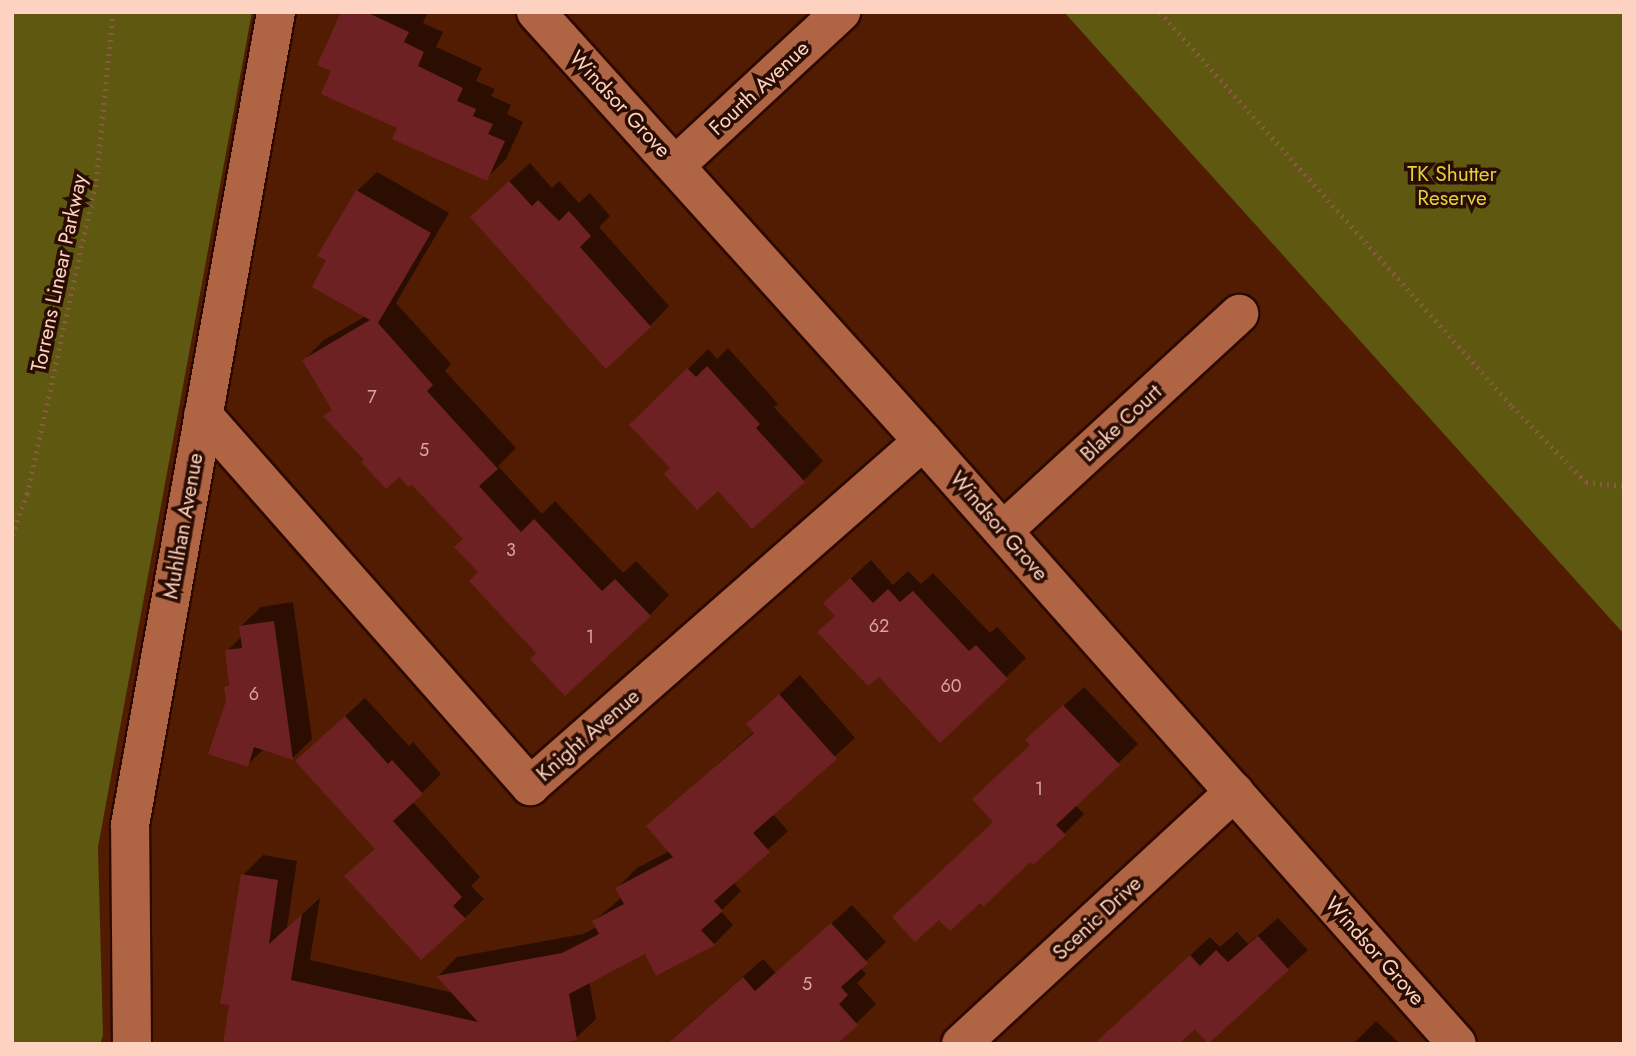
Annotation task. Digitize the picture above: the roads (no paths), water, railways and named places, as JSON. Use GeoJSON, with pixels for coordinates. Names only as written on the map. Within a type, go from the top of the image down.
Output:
{"type":"FeatureCollection","features":[{"type":"Feature","properties":{"kind":"street","name":"Muhlhan Avenue"},"geometry":{"type":"LineString","coordinates":[[132,1044],[130,825],[276,12]]}},
{"type":"Feature","properties":{"kind":"street","name":"Windsor Grove"},"geometry":{"type":"LineString","coordinates":[[536,12],[677,164],[1457,1044]]}},
{"type":"Feature","properties":{"kind":"street","name":"Fourth Avenue"},"geometry":{"type":"LineString","coordinates":[[677,164],[841,12]]}},
{"type":"Feature","properties":{"kind":"street","name":"Blake Court"},"geometry":{"type":"LineString","coordinates":[[1003,531],[1239,314]]}},
{"type":"Feature","properties":{"kind":"street","name":"Knight Avenue"},"geometry":{"type":"LineString","coordinates":[[203,415],[530,786],[923,441]]}},
{"type":"Feature","properties":{"kind":"street","name":"Scenic Drive"},"geometry":{"type":"LineString","coordinates":[[961,1044],[1234,792]]}},
{"type":"Feature","properties":{"kind":"park label","name":"TK Shutter Reserve"},"geometry":{"type":"Point","coordinates":[1452,186]}}]}
